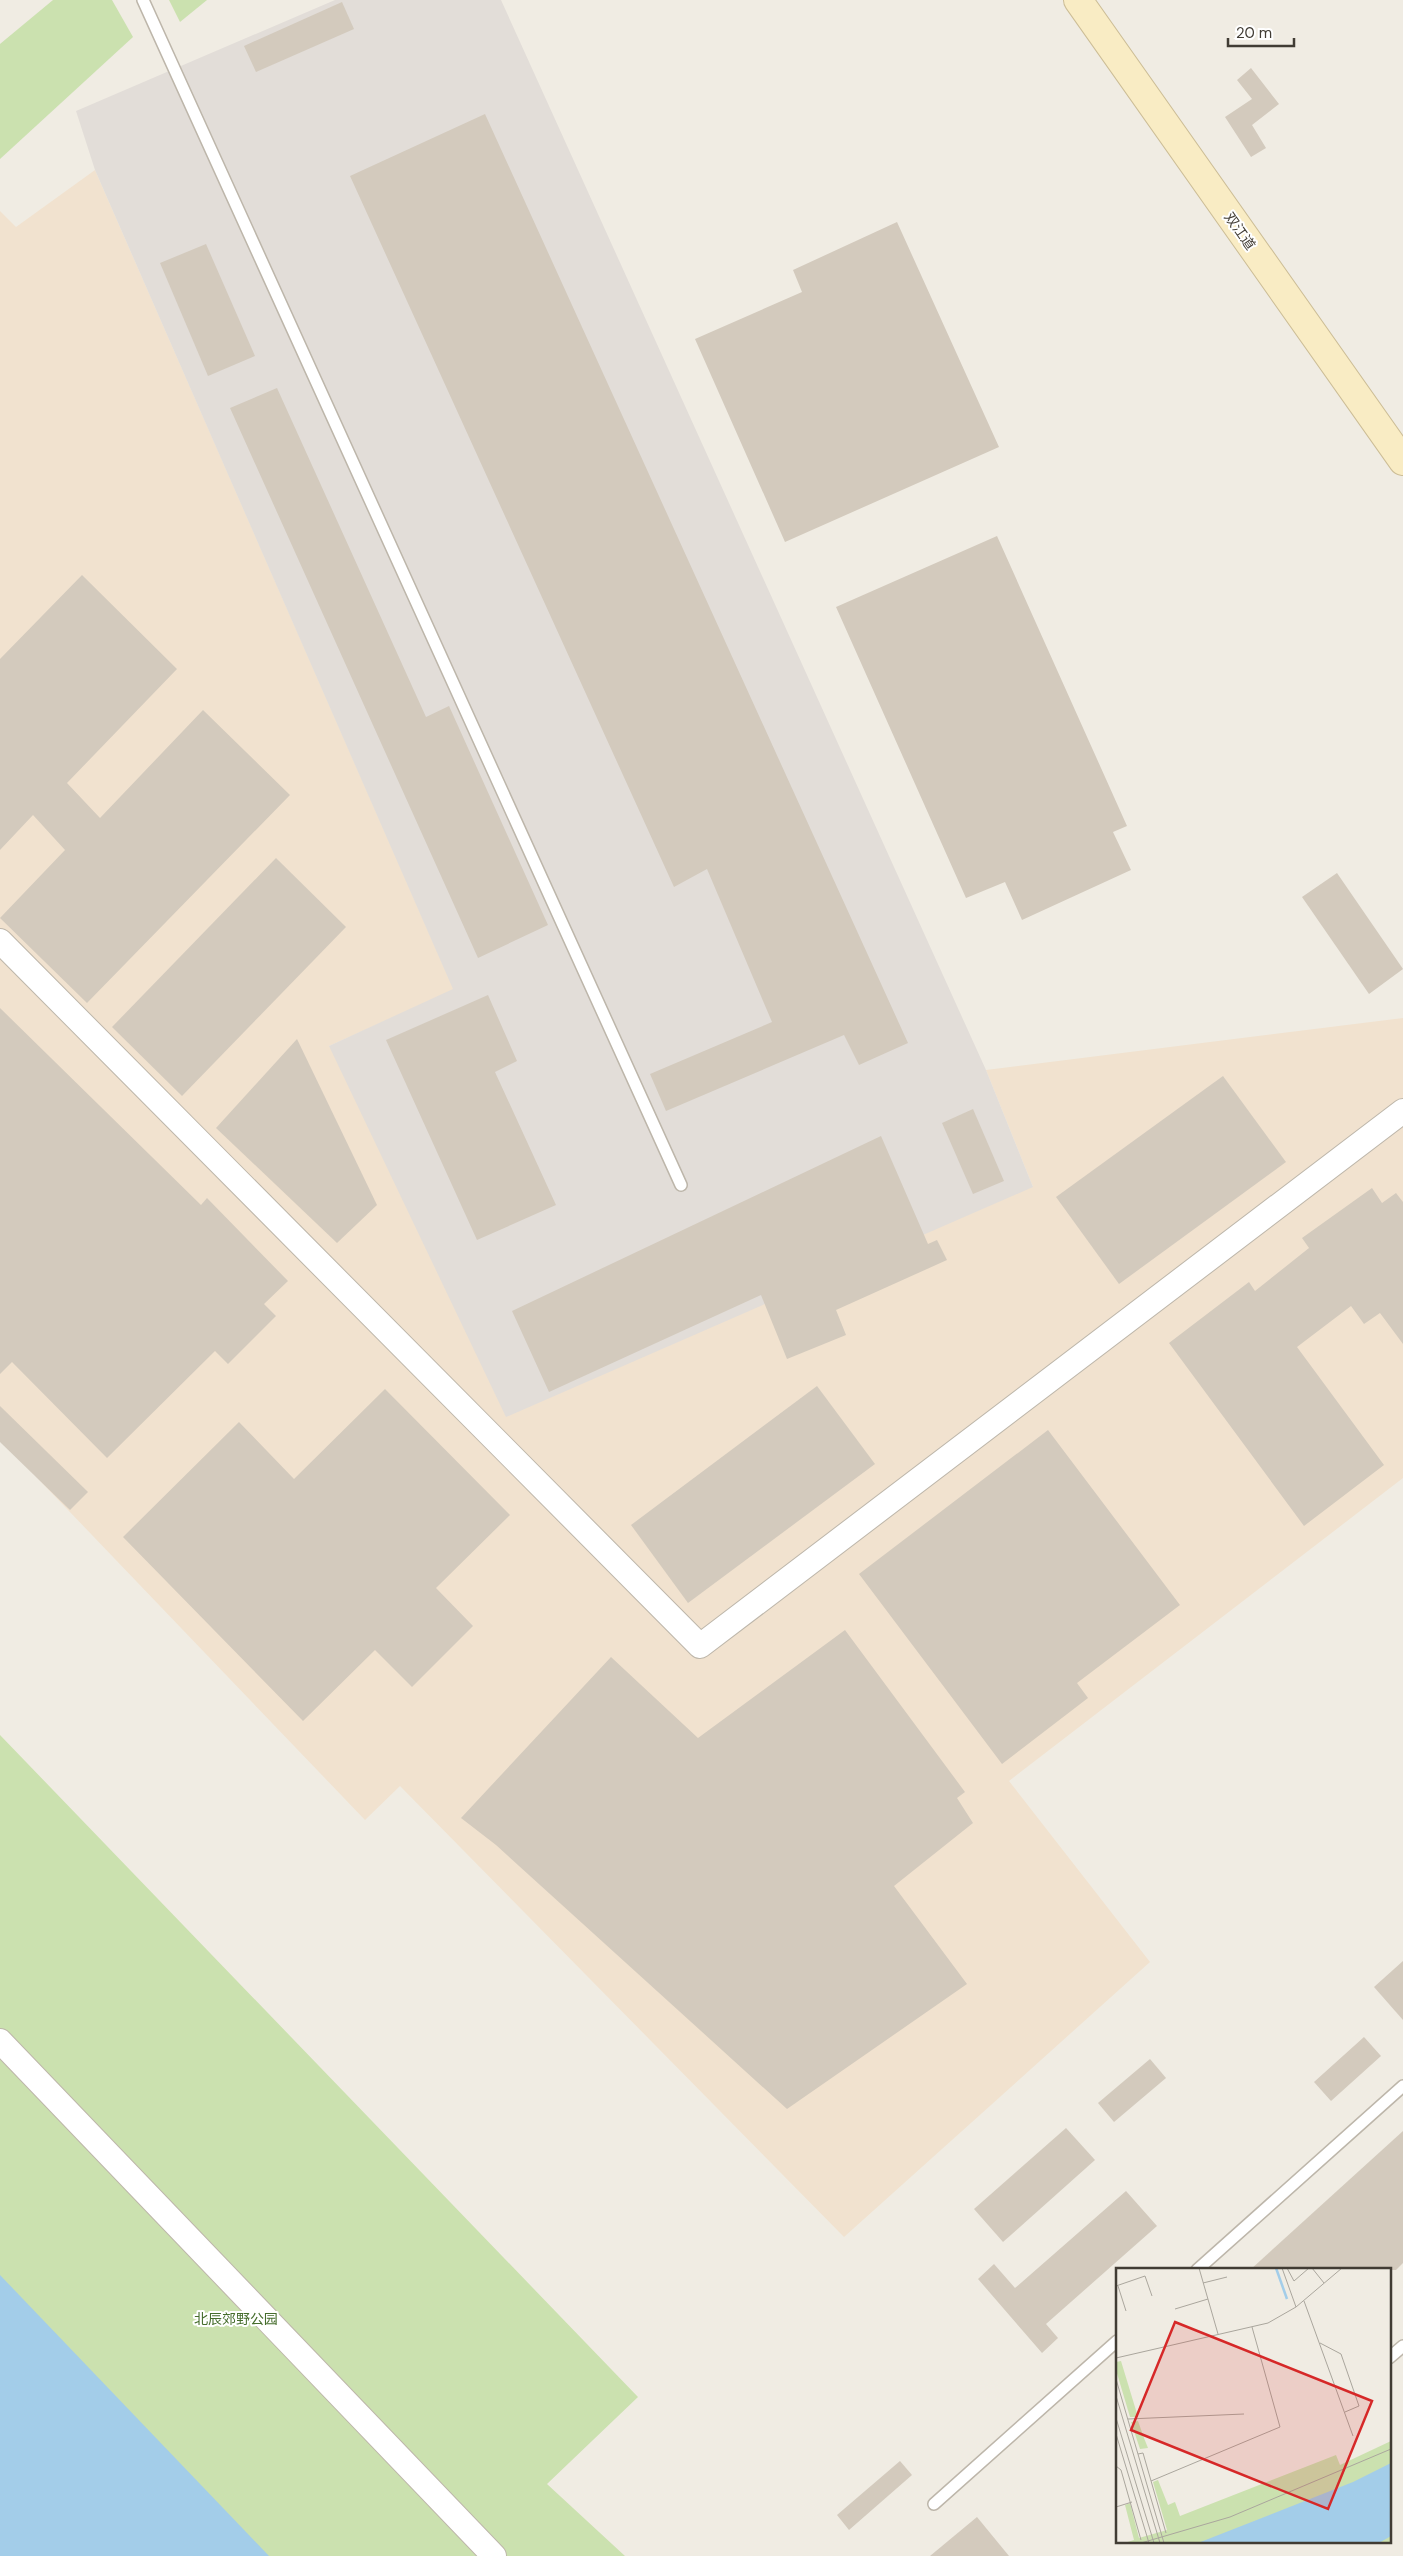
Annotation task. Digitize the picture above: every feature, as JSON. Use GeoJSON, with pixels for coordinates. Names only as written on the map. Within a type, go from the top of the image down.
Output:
{"type":"FeatureCollection","features":[{"type":"Feature","properties":{"kind":"main road","name":"双江道"},"geometry":{"type":"LineString","coordinates":[[1078,0],[1403,461]]}},
{"type":"Feature","properties":{"kind":"street"},"geometry":{"type":"LineString","coordinates":[[0,941],[700,1646],[1403,1111]]}},
{"type":"Feature","properties":{"kind":"street"},"geometry":{"type":"LineString","coordinates":[[0,2041],[494,2556]]}},
{"type":"Feature","properties":{"kind":"lane"},"geometry":{"type":"LineString","coordinates":[[143,0],[681,1185]]}},
{"type":"Feature","properties":{"kind":"lane"},"geometry":{"type":"LineString","coordinates":[[1199,2268],[1403,2086]]}},
{"type":"Feature","properties":{"kind":"lane"},"geometry":{"type":"LineString","coordinates":[[934,2504],[1116,2342]]}},
{"type":"Feature","properties":{"kind":"lane"},"geometry":{"type":"LineString","coordinates":[[1390,2357],[1403,2346]]}},
{"type":"Feature","properties":{"kind":"shaded area"},"geometry":{"type":"Polygon","coordinates":[[[335,0],[501,0],[986,1070],[1033,1187],[506,1417],[329,1046],[453,989],[95,170],[76,111],[335,0]]]}},
{"type":"Feature","properties":{"kind":"shaded area"},"geometry":{"type":"Polygon","coordinates":[[[95,170],[454,990],[329,1046],[1033,1187],[986,1070],[1403,1018],[1403,1478],[1009,1781],[1150,1962],[844,2237],[400,1786],[365,1820],[0,1439],[0,211],[16,227],[95,170]]]}},
{"type":"Feature","properties":{"kind":"green space"},"geometry":{"type":"Polygon","coordinates":[[[53,0],[112,0],[133,37],[0,159],[0,44],[53,0]]]}},
{"type":"Feature","properties":{"kind":"green space"},"geometry":{"type":"Polygon","coordinates":[[[169,0],[207,0],[180,22],[169,0]]]}},
{"type":"Feature","properties":{"kind":"green space","name":"北辰郊野公园"},"geometry":{"type":"Polygon","coordinates":[[[0,1735],[638,2397],[547,2484],[625,2556],[0,2556],[0,1735]]]}},
{"type":"Feature","properties":{"kind":"water"},"geometry":{"type":"Polygon","coordinates":[[[0,2275],[269,2556],[0,2556],[0,2275]]]}},
{"type":"Feature","properties":{"kind":"building"},"geometry":{"type":"Polygon","coordinates":[[[342,2],[354,29],[256,72],[244,46],[342,2]]]}},
{"type":"Feature","properties":{"kind":"building"},"geometry":{"type":"Polygon","coordinates":[[[1251,68],[1279,104],[1252,125],[1266,148],[1251,157],[1225,117],[1252,99],[1237,80],[1251,68]]]}},
{"type":"Feature","properties":{"kind":"building"},"geometry":{"type":"Polygon","coordinates":[[[485,114],[908,1043],[859,1065],[844,1035],[666,1111],[650,1074],[772,1022],[707,869],[674,887],[350,176],[485,114]]]}},
{"type":"Feature","properties":{"kind":"building"},"geometry":{"type":"Polygon","coordinates":[[[897,222],[999,447],[785,542],[695,339],[802,292],[793,270],[897,222]]]}},
{"type":"Feature","properties":{"kind":"building"},"geometry":{"type":"Polygon","coordinates":[[[206,244],[255,356],[208,376],[160,263],[206,244]]]}},
{"type":"Feature","properties":{"kind":"building"},"geometry":{"type":"Polygon","coordinates":[[[277,388],[426,717],[449,706],[548,925],[478,958],[230,408],[277,388]]]}},
{"type":"Feature","properties":{"kind":"building"},"geometry":{"type":"Polygon","coordinates":[[[997,536],[1127,826],[1113,832],[1131,870],[1022,920],[1005,882],[966,898],[836,607],[997,536]]]}},
{"type":"Feature","properties":{"kind":"building"},"geometry":{"type":"Polygon","coordinates":[[[82,575],[177,669],[67,783],[100,818],[203,710],[290,795],[87,1003],[0,918],[65,850],[33,815],[0,850],[0,659],[82,575]]]}},
{"type":"Feature","properties":{"kind":"building"},"geometry":{"type":"Polygon","coordinates":[[[276,858],[346,927],[182,1096],[112,1027],[276,858]]]}},
{"type":"Feature","properties":{"kind":"building"},"geometry":{"type":"Polygon","coordinates":[[[1337,873],[1403,969],[1369,994],[1302,897],[1337,873]]]}},
{"type":"Feature","properties":{"kind":"building"},"geometry":{"type":"Polygon","coordinates":[[[488,995],[517,1061],[495,1072],[556,1205],[477,1240],[386,1040],[488,995]]]}},
{"type":"Feature","properties":{"kind":"building"},"geometry":{"type":"Polygon","coordinates":[[[0,1008],[201,1205],[207,1198],[288,1281],[264,1304],[276,1316],[228,1364],[215,1351],[107,1458],[12,1362],[0,1374],[0,1008]]]}},
{"type":"Feature","properties":{"kind":"building"},"geometry":{"type":"Polygon","coordinates":[[[297,1039],[377,1205],[337,1243],[216,1128],[297,1039]]]}},
{"type":"Feature","properties":{"kind":"building"},"geometry":{"type":"Polygon","coordinates":[[[1223,1076],[1286,1162],[1119,1284],[1056,1197],[1223,1076]]]}},
{"type":"Feature","properties":{"kind":"building"},"geometry":{"type":"Polygon","coordinates":[[[973,1109],[1004,1181],[973,1194],[942,1123],[973,1109]]]}},
{"type":"Feature","properties":{"kind":"building"},"geometry":{"type":"Polygon","coordinates":[[[881,1136],[928,1244],[937,1240],[947,1260],[836,1310],[846,1335],[787,1359],[761,1295],[549,1392],[512,1311],[881,1136]]]}},
{"type":"Feature","properties":{"kind":"building"},"geometry":{"type":"Polygon","coordinates":[[[1372,1188],[1382,1203],[1396,1193],[1403,1202],[1403,1344],[1380,1313],[1364,1324],[1351,1306],[1297,1347],[1384,1465],[1304,1526],[1169,1343],[1249,1282],[1255,1291],[1309,1248],[1302,1238],[1372,1188]]]}},
{"type":"Feature","properties":{"kind":"building"},"geometry":{"type":"Polygon","coordinates":[[[817,1386],[875,1464],[688,1603],[631,1525],[817,1386]]]}},
{"type":"Feature","properties":{"kind":"building"},"geometry":{"type":"Polygon","coordinates":[[[385,1389],[510,1515],[436,1588],[473,1626],[412,1687],[375,1650],[303,1721],[123,1537],[239,1422],[294,1479],[385,1389]]]}},
{"type":"Feature","properties":{"kind":"building"},"geometry":{"type":"Polygon","coordinates":[[[0,1406],[88,1492],[70,1510],[0,1442],[0,1406]]]}},
{"type":"Feature","properties":{"kind":"building"},"geometry":{"type":"Polygon","coordinates":[[[1048,1430],[1180,1605],[1077,1683],[1088,1698],[1002,1764],[859,1574],[1048,1430]]]}},
{"type":"Feature","properties":{"kind":"building"},"geometry":{"type":"Polygon","coordinates":[[[845,1630],[965,1792],[957,1798],[973,1823],[894,1886],[967,1984],[787,2109],[496,1845],[461,1818],[611,1657],[698,1738],[845,1630]]]}},
{"type":"Feature","properties":{"kind":"building"},"geometry":{"type":"Polygon","coordinates":[[[1403,1961],[1403,2020],[1374,1987],[1403,1961]]]}},
{"type":"Feature","properties":{"kind":"building"},"geometry":{"type":"Polygon","coordinates":[[[1364,2037],[1381,2056],[1331,2101],[1314,2082],[1364,2037]]]}},
{"type":"Feature","properties":{"kind":"building"},"geometry":{"type":"Polygon","coordinates":[[[1150,2059],[1166,2078],[1114,2122],[1098,2103],[1150,2059]]]}},
{"type":"Feature","properties":{"kind":"building"},"geometry":{"type":"Polygon","coordinates":[[[1066,2128],[1095,2160],[1003,2242],[974,2209],[1066,2128]]]}},
{"type":"Feature","properties":{"kind":"building"},"geometry":{"type":"Polygon","coordinates":[[[1403,2131],[1403,2263],[1396,2270],[1390,2270],[1390,2268],[1252,2268],[1403,2131]]]}},
{"type":"Feature","properties":{"kind":"building"},"geometry":{"type":"Polygon","coordinates":[[[1126,2191],[1157,2226],[1046,2324],[1058,2338],[1042,2353],[978,2279],[994,2264],[1015,2288],[1126,2191]]]}},
{"type":"Feature","properties":{"kind":"building"},"geometry":{"type":"Polygon","coordinates":[[[900,2461],[912,2475],[849,2530],[837,2515],[900,2461]]]}},
{"type":"Feature","properties":{"kind":"building"},"geometry":{"type":"Polygon","coordinates":[[[977,2517],[1009,2556],[930,2556],[977,2517]]]}}]}
